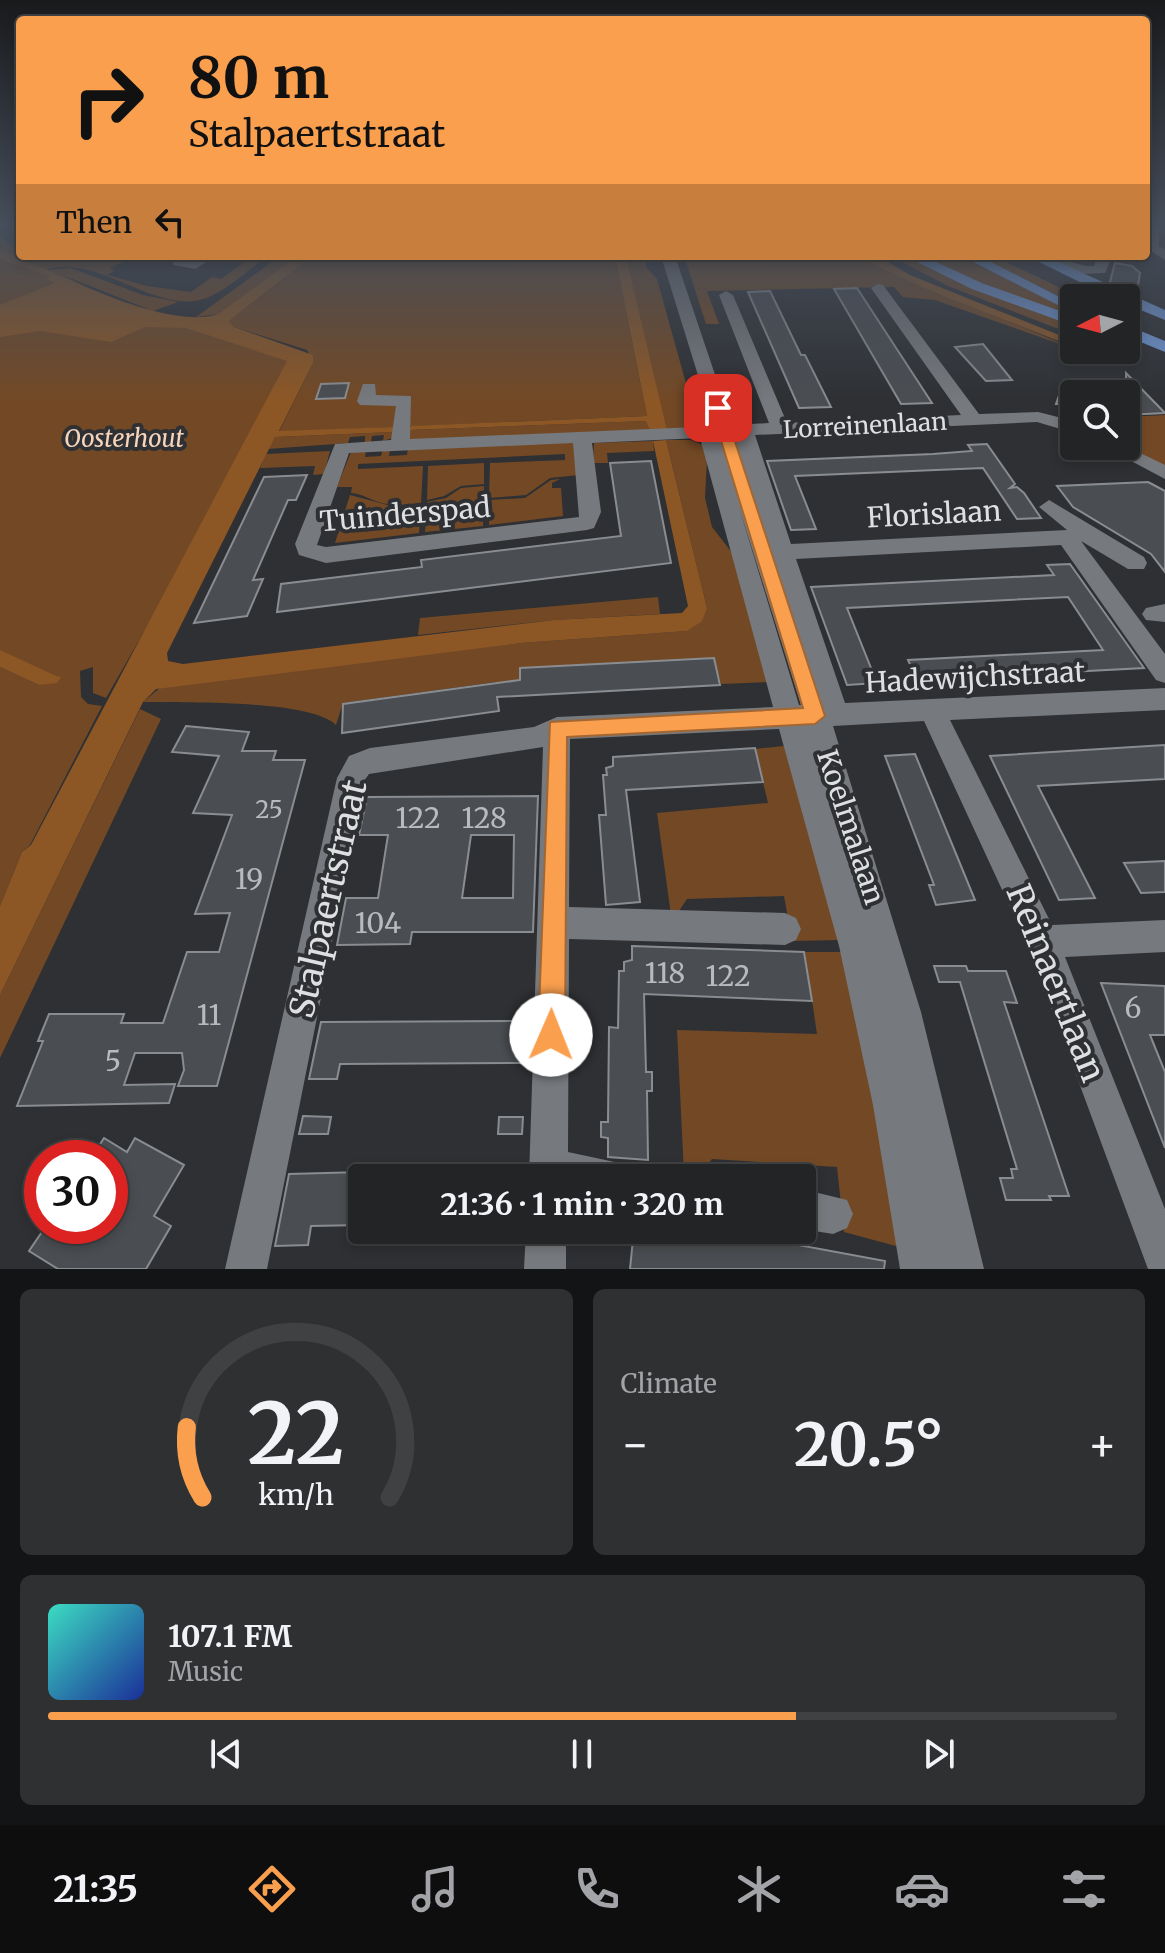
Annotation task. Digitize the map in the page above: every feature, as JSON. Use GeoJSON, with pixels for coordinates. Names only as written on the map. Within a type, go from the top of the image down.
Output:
{"type":"FeatureCollection","features":[{"type":"Feature","properties":{"kind":"highway"},"geometry":{"type":"LineString","coordinates":[[973,284],[1060,316]]}},
{"type":"Feature","properties":{"kind":"highway"},"geometry":{"type":"LineString","coordinates":[[1027,284],[1060,300]]}},
{"type":"Feature","properties":{"kind":"highway"},"geometry":{"type":"LineString","coordinates":[[1140,304],[1165,315]]}},
{"type":"Feature","properties":{"kind":"highway"},"geometry":{"type":"LineString","coordinates":[[1140,318],[1165,328]]}},
{"type":"Feature","properties":{"kind":"highway"},"geometry":{"type":"LineString","coordinates":[[1140,336],[1165,347]]}},
{"type":"Feature","properties":{"kind":"highway"},"geometry":{"type":"LineString","coordinates":[[1140,346],[1165,356]]}},
{"type":"Feature","properties":{"kind":"street","name":"Koelmalaan"},"geometry":{"type":"LineString","coordinates":[[667,284],[726,432],[784,552],[855,946],[891,1105],[921,1269]]}},
{"type":"Feature","properties":{"kind":"street","name":"Koelmalaan"},"geometry":{"type":"LineString","coordinates":[[677,284],[888,944],[930,1107],[963,1269]]}},
{"type":"Feature","properties":{"kind":"street","name":"Lorreinenlaan"},"geometry":{"type":"LineString","coordinates":[[878,288],[974,420]]}},
{"type":"Feature","properties":{"kind":"street"},"geometry":{"type":"LineString","coordinates":[[726,295],[780,429]]}},
{"type":"Feature","properties":{"kind":"street"},"geometry":{"type":"LineString","coordinates":[[369,388],[366,401],[405,400],[400,445]]}},
{"type":"Feature","properties":{"kind":"street","name":"Lorreinenlaan"},"geometry":{"type":"LineString","coordinates":[[726,432],[1038,417],[1060,423]]}},
{"type":"Feature","properties":{"kind":"street","name":"Tuinderspad"},"geometry":{"type":"LineString","coordinates":[[582,439],[591,512],[587,523],[326,555],[307,550],[306,544],[342,448],[726,432]]}},
{"type":"Feature","properties":{"kind":"street"},"geometry":{"type":"LineString","coordinates":[[1139,460],[1165,473]]}},
{"type":"Feature","properties":{"kind":"street"},"geometry":{"type":"LineString","coordinates":[[1049,507],[1076,534],[1165,673]]}},
{"type":"Feature","properties":{"kind":"street"},"geometry":{"type":"LineString","coordinates":[[1076,534],[1136,563]]}},
{"type":"Feature","properties":{"kind":"street","name":"Florislaan"},"geometry":{"type":"LineString","coordinates":[[784,552],[1076,534]]}},
{"type":"Feature","properties":{"kind":"street","name":"Hadewijchstraat"},"geometry":{"type":"LineString","coordinates":[[813,716],[1165,699]]}},
{"type":"Feature","properties":{"kind":"street","name":"Reinaertlaan"},"geometry":{"type":"LineString","coordinates":[[933,712],[1043,942],[1165,1261]]}},
{"type":"Feature","properties":{"kind":"street","name":"Stalpaertstraat"},"geometry":{"type":"LineString","coordinates":[[246,1269],[351,778],[359,765],[370,760],[537,738],[557,728],[813,716]]}},
{"type":"Feature","properties":{"kind":"street"},"geometry":{"type":"LineString","coordinates":[[548,1164],[557,728]]}},
{"type":"Feature","properties":{"kind":"street"},"geometry":{"type":"LineString","coordinates":[[554,923],[785,929]]}},
{"type":"Feature","properties":{"kind":"street"},"geometry":{"type":"LineString","coordinates":[[1043,942],[1165,936]]}},
{"type":"Feature","properties":{"kind":"street"},"geometry":{"type":"LineString","coordinates":[[545,1269],[546,1244]]}},
{"type":"Feature","properties":{"kind":"green space","name":"Oosterhout"},"geometry":{"type":"Polygon","coordinates":[[[0,284],[81,284],[145,316],[300,359],[106,698],[93,693],[93,667],[80,671],[81,697],[88,704],[102,706],[30,845],[22,852],[0,906],[0,667],[39,685],[54,678],[0,656],[0,284]]]}},
{"type":"Feature","properties":{"kind":"green space","name":"Oosterhout"},"geometry":{"type":"Polygon","coordinates":[[[86,284],[114,284],[143,295],[178,302],[153,311],[86,284]]]}},
{"type":"Feature","properties":{"kind":"green space","name":"Oosterhout"},"geometry":{"type":"Polygon","coordinates":[[[126,284],[191,292],[202,284],[230,284],[206,298],[187,302],[126,284]]]}},
{"type":"Feature","properties":{"kind":"green space"},"geometry":{"type":"Polygon","coordinates":[[[241,284],[259,284],[218,314],[196,317],[241,284]]]}},
{"type":"Feature","properties":{"kind":"green space"},"geometry":{"type":"Polygon","coordinates":[[[276,284],[621,284],[647,416],[279,432],[313,363],[307,350],[234,327],[229,321],[276,284]]]}},
{"type":"Feature","properties":{"kind":"green space"},"geometry":{"type":"Polygon","coordinates":[[[632,284],[658,284],[697,423],[685,430],[666,430],[632,284]]]}},
{"type":"Feature","properties":{"kind":"green space"},"geometry":{"type":"Polygon","coordinates":[[[693,284],[921,284],[1060,344],[935,300],[903,297],[894,287],[707,291],[719,324],[706,324],[693,284]]]}},
{"type":"Feature","properties":{"kind":"green space"},"geometry":{"type":"Polygon","coordinates":[[[945,284],[975,284],[1060,319],[1060,330],[945,284]]]}},
{"type":"Feature","properties":{"kind":"green space"},"geometry":{"type":"Polygon","coordinates":[[[986,284],[1018,284],[1060,304],[1060,314],[986,284]]]}},
{"type":"Feature","properties":{"kind":"green space"},"geometry":{"type":"Polygon","coordinates":[[[1035,284],[1053,284],[1060,288],[1060,296],[1035,284]]]}},
{"type":"Feature","properties":{"kind":"green space"},"geometry":{"type":"Polygon","coordinates":[[[1165,415],[1165,466],[1140,453],[1140,416],[1165,415]]]}},
{"type":"Feature","properties":{"kind":"green space"},"geometry":{"type":"Polygon","coordinates":[[[647,421],[650,430],[409,441],[409,430],[647,421]]]}},
{"type":"Feature","properties":{"kind":"green space"},"geometry":{"type":"Polygon","coordinates":[[[393,432],[396,437],[383,441],[384,435],[372,436],[371,442],[365,442],[365,436],[350,437],[348,443],[268,449],[275,437],[393,432]]]}},
{"type":"Feature","properties":{"kind":"green space"},"geometry":{"type":"Polygon","coordinates":[[[666,440],[690,440],[703,445],[707,458],[705,498],[712,527],[733,554],[767,682],[721,684],[714,658],[520,668],[519,695],[499,697],[496,682],[343,703],[336,725],[322,717],[274,707],[143,702],[161,687],[521,643],[687,631],[707,608],[666,440]]]}},
{"type":"Feature","properties":{"kind":"green space"},"geometry":{"type":"Polygon","coordinates":[[[653,441],[654,451],[607,453],[608,463],[593,463],[594,443],[653,441]]]}},
{"type":"Feature","properties":{"kind":"green space"},"geometry":{"type":"Polygon","coordinates":[[[575,442],[579,475],[550,478],[526,495],[489,498],[490,463],[565,460],[565,454],[358,464],[358,469],[423,466],[421,503],[382,503],[351,493],[352,487],[337,487],[351,452],[366,450],[365,457],[381,456],[383,449],[390,449],[389,456],[407,455],[408,448],[575,442]]]}},
{"type":"Feature","properties":{"kind":"green space"},"geometry":{"type":"Polygon","coordinates":[[[330,451],[324,474],[313,475],[315,466],[260,468],[266,454],[330,451]]]}},
{"type":"Feature","properties":{"kind":"green space"},"geometry":{"type":"Polygon","coordinates":[[[484,463],[484,484],[461,486],[444,496],[427,500],[428,466],[484,463]]]}},
{"type":"Feature","properties":{"kind":"green space"},"geometry":{"type":"Polygon","coordinates":[[[560,479],[552,483],[552,488],[561,488],[563,516],[489,525],[489,500],[525,498],[551,480],[560,479]]]}},
{"type":"Feature","properties":{"kind":"green space"},"geometry":{"type":"Polygon","coordinates":[[[484,486],[483,526],[425,532],[427,502],[446,498],[461,488],[484,486]]]}},
{"type":"Feature","properties":{"kind":"green space"},"geometry":{"type":"Polygon","coordinates":[[[350,495],[395,507],[422,505],[419,533],[335,543],[350,495]]]}},
{"type":"Feature","properties":{"kind":"green space"},"geometry":{"type":"Polygon","coordinates":[[[658,597],[660,614],[554,620],[418,635],[420,618],[658,597]]]}},
{"type":"Feature","properties":{"kind":"green space"},"geometry":{"type":"Polygon","coordinates":[[[140,709],[161,719],[0,1058],[0,995],[140,709]]]}},
{"type":"Feature","properties":{"kind":"green space"},"geometry":{"type":"Polygon","coordinates":[[[784,746],[839,940],[792,941],[784,896],[687,899],[679,911],[671,915],[657,813],[768,803],[755,749],[784,746]]]}},
{"type":"Feature","properties":{"kind":"green space"},"geometry":{"type":"Polygon","coordinates":[[[805,952],[842,952],[864,1048],[896,1221],[896,1246],[844,1232],[837,1167],[712,1159],[708,1164],[684,1164],[677,1030],[817,1034],[805,952]]]}},
{"type":"Feature","properties":{"kind":"shaded area"},"geometry":{"type":"Polygon","coordinates":[[[52,284],[80,284],[139,307],[195,317],[218,314],[259,284],[276,284],[229,321],[234,327],[313,355],[313,363],[279,431],[393,427],[393,432],[275,437],[167,653],[168,661],[183,664],[554,620],[682,613],[688,606],[653,441],[666,440],[707,608],[702,621],[687,631],[521,643],[156,689],[143,702],[0,995],[0,906],[22,852],[31,845],[287,361],[186,328],[145,327],[111,342],[40,331],[0,337],[0,305],[52,284]]]}},
{"type":"Feature","properties":{"kind":"shaded area"},"geometry":{"type":"Polygon","coordinates":[[[621,284],[633,284],[667,431],[650,430],[646,421],[409,430],[411,426],[647,416],[621,284]]]}},
{"type":"Feature","properties":{"kind":"shaded area"},"geometry":{"type":"Polygon","coordinates":[[[916,284],[933,284],[1060,335],[1060,341],[916,284]]]}},
{"type":"Feature","properties":{"kind":"shaded area"},"geometry":{"type":"Polygon","coordinates":[[[0,650],[61,677],[57,683],[39,685],[0,667],[0,650]]]}},
{"type":"Feature","properties":{"kind":"building"},"geometry":{"type":"Polygon","coordinates":[[[857,288],[932,403],[901,404],[834,289],[857,288]]]}},
{"type":"Feature","properties":{"kind":"building"},"geometry":{"type":"Polygon","coordinates":[[[770,291],[831,407],[799,408],[748,292],[770,291]]]}},
{"type":"Feature","properties":{"kind":"building"},"geometry":{"type":"Polygon","coordinates":[[[983,344],[1012,380],[986,381],[955,347],[983,344]]]}},
{"type":"Feature","properties":{"kind":"building"},"geometry":{"type":"Polygon","coordinates":[[[349,383],[345,398],[316,399],[321,384],[349,383]]]}},
{"type":"Feature","properties":{"kind":"building"},"geometry":{"type":"Polygon","coordinates":[[[1140,387],[1165,413],[1140,414],[1140,387]]]}},
{"type":"Feature","properties":{"kind":"building"},"geometry":{"type":"Polygon","coordinates":[[[987,444],[1015,484],[1010,488],[1017,487],[1024,493],[1041,518],[1017,519],[983,468],[795,476],[816,529],[791,530],[767,461],[972,451],[968,445],[987,444]]]}},
{"type":"Feature","properties":{"kind":"building"},"geometry":{"type":"Polygon","coordinates":[[[651,461],[671,563],[277,612],[281,584],[422,567],[421,560],[621,536],[610,463],[651,461]]]}},
{"type":"Feature","properties":{"kind":"building"},"geometry":{"type":"Polygon","coordinates":[[[307,475],[296,500],[288,500],[253,580],[263,579],[247,616],[194,623],[264,477],[307,475]]]}},
{"type":"Feature","properties":{"kind":"building"},"geometry":{"type":"Polygon","coordinates":[[[1148,482],[1165,491],[1165,572],[1151,554],[1073,507],[1057,486],[1148,482]]]}},
{"type":"Feature","properties":{"kind":"building"},"geometry":{"type":"Polygon","coordinates":[[[1070,564],[1144,668],[917,680],[908,660],[1103,650],[1068,597],[847,608],[877,683],[847,685],[811,587],[1054,575],[1047,565],[1070,564]]]}},
{"type":"Feature","properties":{"kind":"building"},"geometry":{"type":"Polygon","coordinates":[[[714,658],[720,685],[497,697],[499,711],[342,733],[343,704],[520,680],[520,668],[714,658]]]}},
{"type":"Feature","properties":{"kind":"building"},"geometry":{"type":"Polygon","coordinates":[[[186,726],[249,732],[242,751],[276,751],[273,760],[305,760],[217,1086],[178,1086],[184,1070],[182,1053],[135,1053],[124,1085],[175,1084],[169,1103],[17,1106],[43,1041],[38,1041],[49,1014],[124,1014],[121,1023],[163,1023],[187,952],[219,952],[230,913],[195,914],[232,815],[193,813],[219,756],[172,752],[186,726]]]}},
{"type":"Feature","properties":{"kind":"building"},"geometry":{"type":"Polygon","coordinates":[[[1165,745],[1165,779],[1038,786],[1095,898],[1059,900],[990,756],[1165,745]]]}},
{"type":"Feature","properties":{"kind":"building"},"geometry":{"type":"Polygon","coordinates":[[[755,748],[763,782],[626,790],[640,902],[606,905],[599,815],[606,815],[603,775],[607,775],[606,768],[613,766],[613,757],[755,748]]]}},
{"type":"Feature","properties":{"kind":"building"},"geometry":{"type":"Polygon","coordinates":[[[915,754],[975,900],[936,905],[929,885],[934,885],[885,756],[915,754]]]}},
{"type":"Feature","properties":{"kind":"building"},"geometry":{"type":"Polygon","coordinates":[[[538,796],[533,932],[412,932],[410,944],[337,945],[346,898],[378,898],[388,835],[359,835],[367,797],[538,796]],[[471,835],[462,898],[513,898],[514,835],[471,835]]]}},
{"type":"Feature","properties":{"kind":"building"},"geometry":{"type":"Polygon","coordinates":[[[1165,861],[1165,892],[1141,893],[1124,863],[1165,861]]]}},
{"type":"Feature","properties":{"kind":"building"},"geometry":{"type":"Polygon","coordinates":[[[632,946],[804,952],[812,1001],[644,994],[646,1072],[652,1072],[652,1091],[647,1091],[648,1160],[608,1157],[608,1138],[601,1137],[601,1122],[608,1122],[609,1027],[618,1028],[619,971],[624,971],[624,962],[632,960],[632,946]]]}},
{"type":"Feature","properties":{"kind":"building"},"geometry":{"type":"Polygon","coordinates":[[[934,966],[966,966],[968,971],[1006,971],[1017,1003],[1004,1002],[1069,1196],[1049,1196],[1051,1200],[1006,1200],[1000,1178],[1013,1178],[1011,1169],[1017,1169],[960,982],[939,982],[934,966]]]}},
{"type":"Feature","properties":{"kind":"building"},"geometry":{"type":"Polygon","coordinates":[[[1101,983],[1165,986],[1165,1035],[1150,1035],[1165,1072],[1165,1148],[1101,983]]]}},
{"type":"Feature","properties":{"kind":"building"},"geometry":{"type":"Polygon","coordinates":[[[530,1021],[529,1063],[340,1064],[337,1079],[309,1079],[321,1022],[530,1021]]]}},
{"type":"Feature","properties":{"kind":"building"},"geometry":{"type":"Polygon","coordinates":[[[303,1116],[331,1117],[328,1134],[299,1134],[303,1116]]]}},
{"type":"Feature","properties":{"kind":"building"},"geometry":{"type":"Polygon","coordinates":[[[499,1117],[523,1117],[522,1134],[498,1134],[499,1117]]]}},
{"type":"Feature","properties":{"kind":"building"},"geometry":{"type":"Polygon","coordinates":[[[135,1138],[184,1165],[154,1216],[171,1226],[146,1269],[58,1269],[29,1251],[34,1244],[128,1244],[128,1150],[135,1138]]]}},
{"type":"Feature","properties":{"kind":"building"},"geometry":{"type":"Polygon","coordinates":[[[348,1172],[348,1225],[311,1226],[308,1245],[275,1246],[289,1174],[348,1172]]]}},
{"type":"Feature","properties":{"kind":"building"},"geometry":{"type":"Polygon","coordinates":[[[632,1244],[793,1244],[885,1261],[884,1269],[630,1269],[632,1244]]]}},
{"type":"Feature","properties":{"kind":"route"},"geometry":{"type":"LineString","coordinates":[[551,1035],[557,728],[815,716],[718,408]]}}]}
